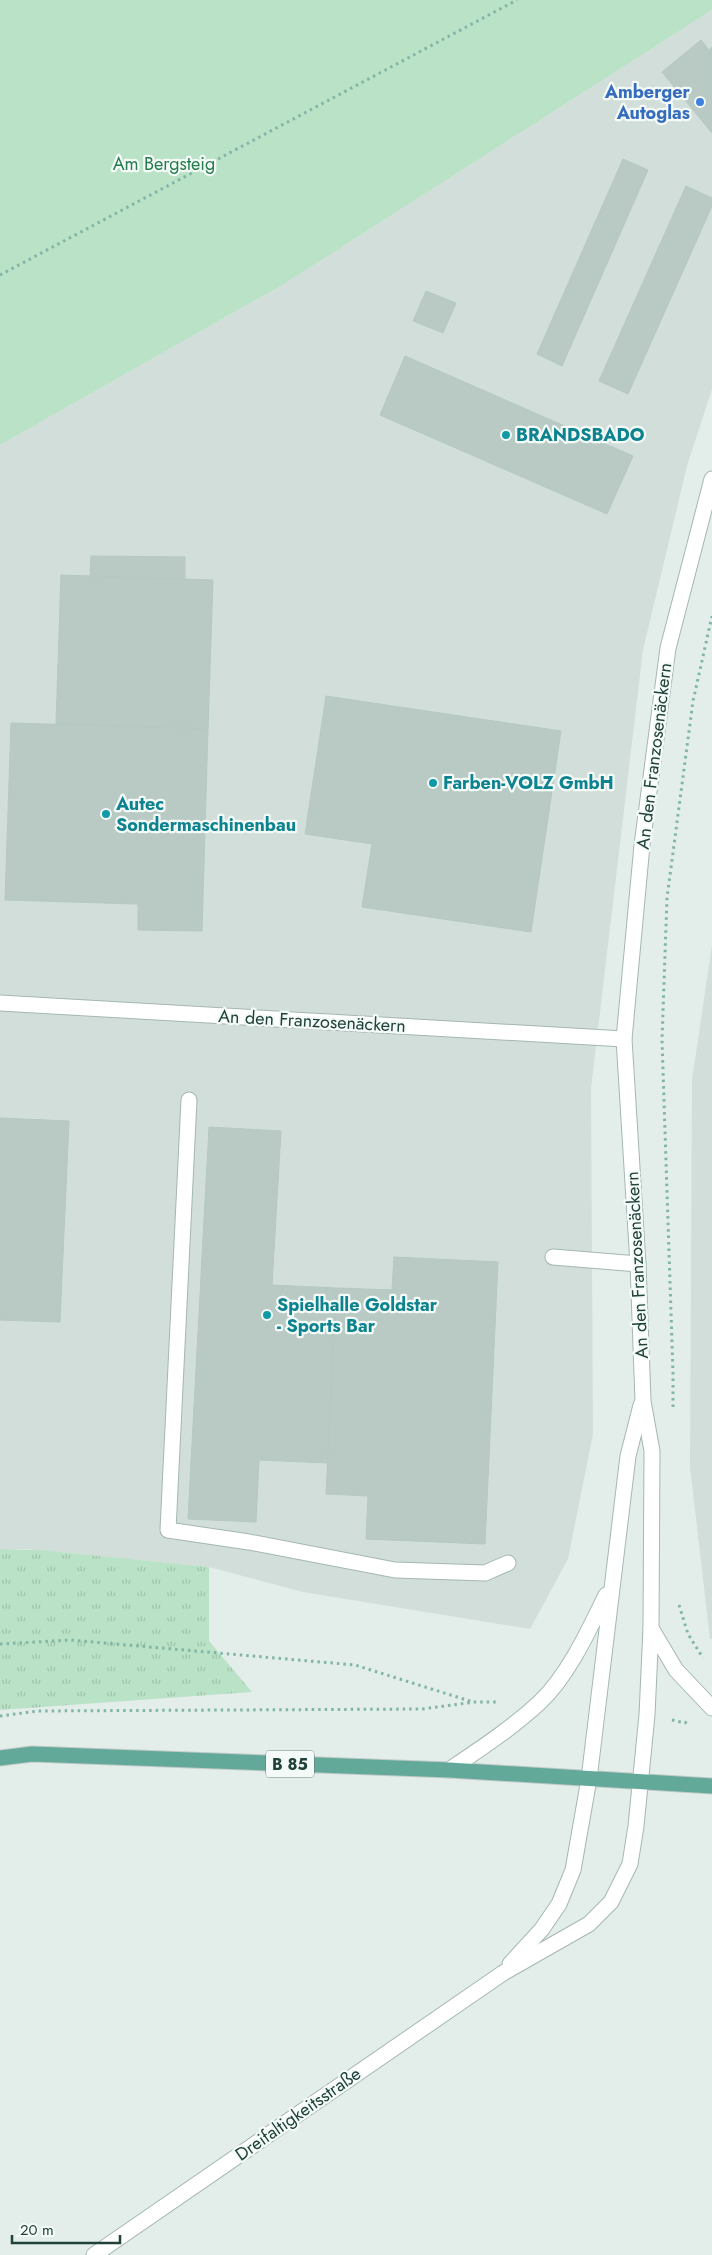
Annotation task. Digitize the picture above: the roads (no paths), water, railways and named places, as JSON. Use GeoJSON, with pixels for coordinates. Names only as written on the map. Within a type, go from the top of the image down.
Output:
{"type":"FeatureCollection","features":[{"type":"Feature","properties":{"kind":"main road","name":"B 85"},"geometry":{"type":"LineString","coordinates":[[0,1758],[42,1755],[449,1770],[712,1786]]}},
{"type":"Feature","properties":{"kind":"street","name":"An den Franzosenäckern"},"geometry":{"type":"LineString","coordinates":[[643,1400],[638,1264],[624,1039],[642,845],[668,648],[712,479]]}},
{"type":"Feature","properties":{"kind":"street","name":"An den Franzosenäckern"},"geometry":{"type":"LineString","coordinates":[[0,1003],[624,1039]]}},
{"type":"Feature","properties":{"kind":"street"},"geometry":{"type":"LineString","coordinates":[[189,1100],[168,1530],[249,1542],[395,1570],[485,1573],[508,1563]]}},
{"type":"Feature","properties":{"kind":"street"},"geometry":{"type":"LineString","coordinates":[[553,1257],[638,1264]]}},
{"type":"Feature","properties":{"kind":"street","name":"Dreifaltigkeitsstraße"},"geometry":{"type":"LineString","coordinates":[[503,1973],[542,1929],[559,1904],[572,1870],[589,1779],[628,1456],[643,1400]]}},
{"type":"Feature","properties":{"kind":"street","name":"Dreifaltigkeitsstraße"},"geometry":{"type":"LineString","coordinates":[[94,2255],[503,1973],[589,1924],[611,1902],[630,1864],[647,1715],[651,1628],[652,1452],[643,1400]]}},
{"type":"Feature","properties":{"kind":"street"},"geometry":{"type":"LineString","coordinates":[[449,1770],[501,1734],[540,1702],[574,1656],[612,1585]]}},
{"type":"Feature","properties":{"kind":"street"},"geometry":{"type":"LineString","coordinates":[[651,1628],[676,1670],[710,1706]]}},
{"type":"Feature","properties":{"kind":"place","name":"Amberger Autoglas"},"geometry":{"type":"Point","coordinates":[700,102]}},
{"type":"Feature","properties":{"kind":"place","name":"BRANDSBADO"},"geometry":{"type":"Point","coordinates":[506,435]}},
{"type":"Feature","properties":{"kind":"place","name":"Farben-VOLZ GmbH"},"geometry":{"type":"Point","coordinates":[433,783]}},
{"type":"Feature","properties":{"kind":"place","name":"Autec Sondermaschinenbau"},"geometry":{"type":"Point","coordinates":[106,814]}},
{"type":"Feature","properties":{"kind":"place","name":"Spielhalle Goldstar - Sports Bar"},"geometry":{"type":"Point","coordinates":[267,1315]}},
{"type":"Feature","properties":{"kind":"park label","name":"Am Bergsteig"},"geometry":{"type":"Point","coordinates":[164,164]}}]}
